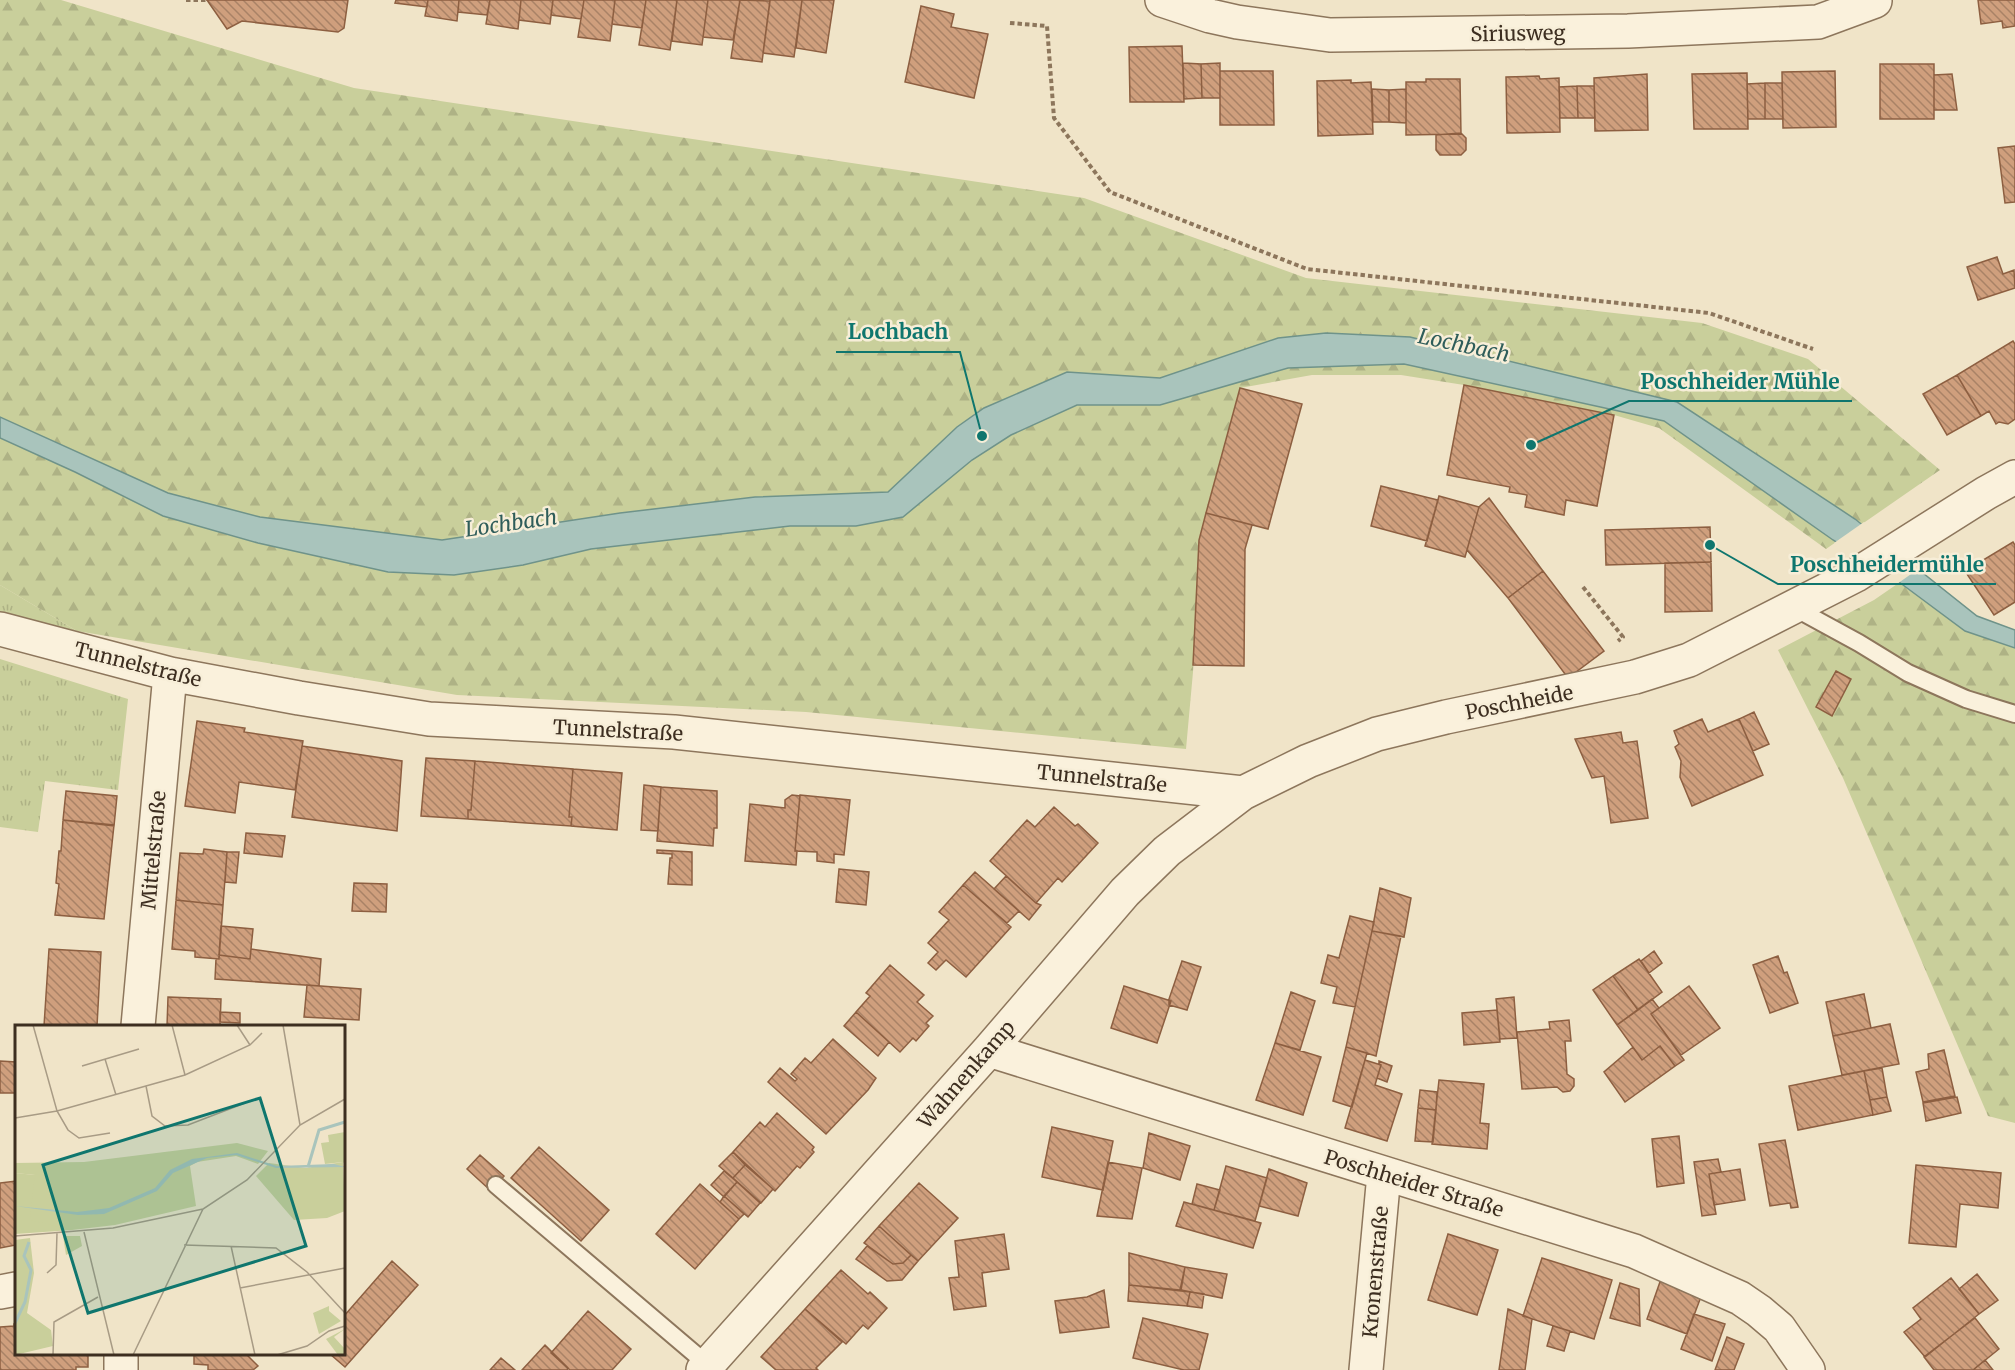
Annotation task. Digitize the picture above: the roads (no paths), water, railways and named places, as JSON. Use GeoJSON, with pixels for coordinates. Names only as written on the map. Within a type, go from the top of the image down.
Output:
{"type":"FeatureCollection","features":[{"type":"Feature","properties":{"kind":"street","name":"Siriusweg"},"geometry":{"type":"LineString","coordinates":[[1162,0],[1210,16],[1237,22],[1330,35],[1628,31],[1783,25],[1818,22],[1875,1]]}},
{"type":"Feature","properties":{"kind":"street","name":"Poschheide"},"geometry":{"type":"LineString","coordinates":[[1243,793],[1308,761],[1377,734],[1635,677],[1689,660],[1856,575],[2015,477]]}},
{"type":"Feature","properties":{"kind":"street","name":"Tunnelstraße"},"geometry":{"type":"LineString","coordinates":[[0,629],[170,674],[299,698],[429,718],[674,732],[1243,793]]}},
{"type":"Feature","properties":{"kind":"street","name":"Mittelstraße"},"geometry":{"type":"LineString","coordinates":[[138,1025],[170,674]]}},
{"type":"Feature","properties":{"kind":"street","name":"Wahnenkamp"},"geometry":{"type":"LineString","coordinates":[[705,1367],[989,1050],[1125,892],[1167,851],[1243,793]]}},
{"type":"Feature","properties":{"kind":"street","name":"Poschheider Straße"},"geometry":{"type":"LineString","coordinates":[[989,1050],[1634,1251],[1740,1298],[1779,1328],[1808,1370]]}},
{"type":"Feature","properties":{"kind":"street","name":"Kronenstraße"},"geometry":{"type":"LineString","coordinates":[[1366,1370],[1384,1174]]}},
{"type":"Feature","properties":{"kind":"street"},"geometry":{"type":"LineString","coordinates":[[0,1292],[15,1289]]}},
{"type":"Feature","properties":{"kind":"lane"},"geometry":{"type":"LineString","coordinates":[[1793,607],[1908,673],[1966,699],[2015,714]]}},
{"type":"Feature","properties":{"kind":"lane"},"geometry":{"type":"LineString","coordinates":[[496,1185],[705,1367]]}},
{"type":"Feature","properties":{"kind":"water"},"geometry":{"type":"Polygon","coordinates":[[[1326,333],[1410,337],[1677,402],[1855,519],[1977,616],[2015,630],[2015,648],[1965,631],[1899,582],[1833,540],[1664,421],[1404,364],[1288,368],[1160,405],[1077,405],[1011,435],[972,460],[903,517],[856,526],[790,526],[591,549],[523,565],[454,575],[388,572],[258,543],[163,516],[0,438],[0,417],[168,493],[260,517],[442,540],[620,513],[755,497],[888,492],[957,427],[984,408],[1067,372],[1160,378],[1278,338],[1326,333]]]}},
{"type":"Feature","properties":{"kind":"place","name":"Lochbach"},"geometry":{"type":"Point","coordinates":[982,436]}},
{"type":"Feature","properties":{"kind":"place","name":"Poschheider Mühle"},"geometry":{"type":"Point","coordinates":[1531,445]}},
{"type":"Feature","properties":{"kind":"place","name":"Poschheidermühle"},"geometry":{"type":"Point","coordinates":[1710,545]}}]}
